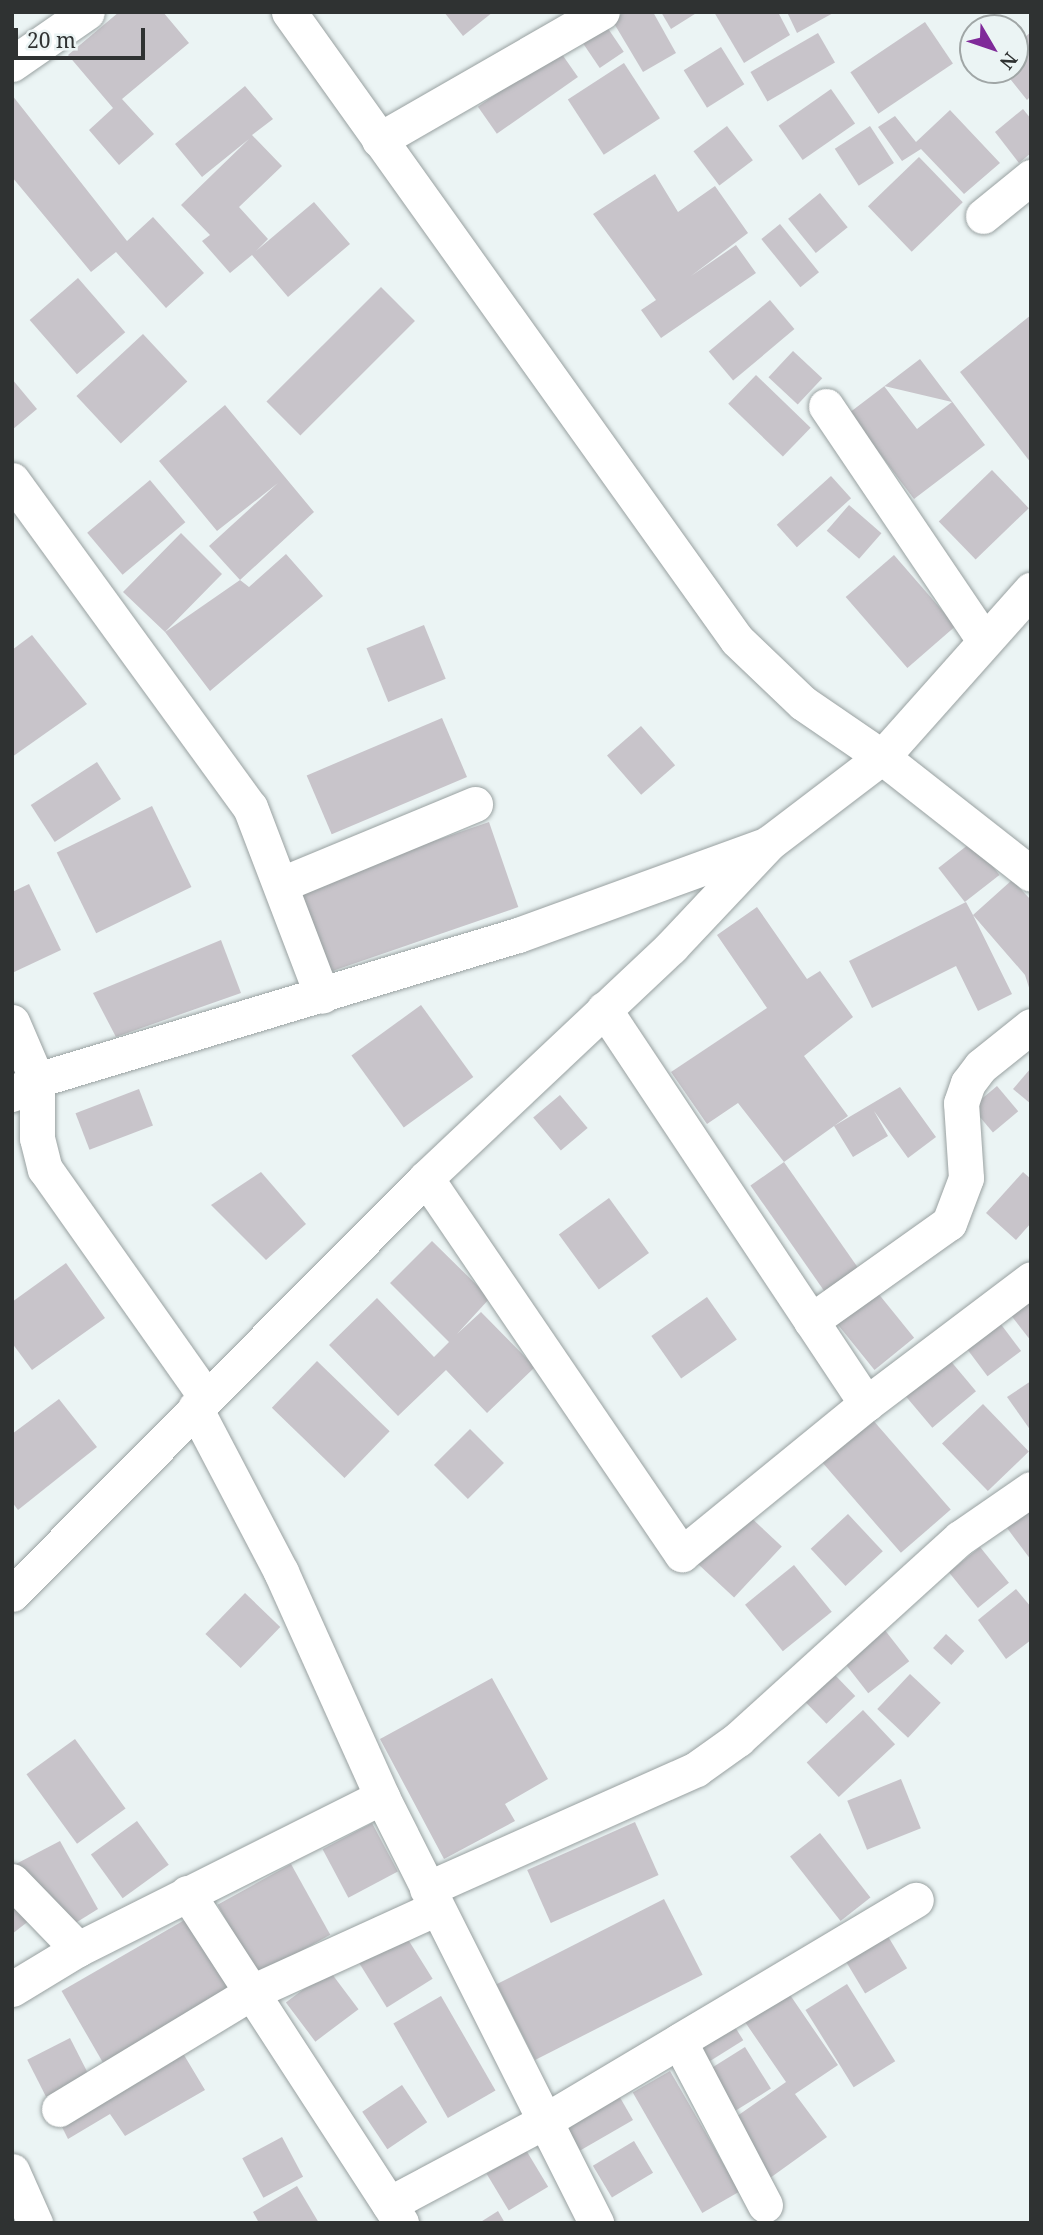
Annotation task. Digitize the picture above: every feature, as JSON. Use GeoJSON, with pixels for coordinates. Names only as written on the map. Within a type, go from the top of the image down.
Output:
{"type":"FeatureCollection","features":[{"type":"Feature","properties":{"kind":"street"},"geometry":{"type":"LineString","coordinates":[[12,64],[88,12]]}},
{"type":"Feature","properties":{"kind":"street"},"geometry":{"type":"LineString","coordinates":[[289,12],[737,640],[803,703],[882,757],[1031,874]]}},
{"type":"Feature","properties":{"kind":"street"},"geometry":{"type":"LineString","coordinates":[[379,140],[602,12]]}},
{"type":"Feature","properties":{"kind":"street"},"geometry":{"type":"LineString","coordinates":[[983,216],[1031,177]]}},
{"type":"Feature","properties":{"kind":"street"},"geometry":{"type":"LineString","coordinates":[[826,406],[984,640]]}},
{"type":"Feature","properties":{"kind":"street"},"geometry":{"type":"LineString","coordinates":[[12,480],[250,807],[282,884],[322,996]]}},
{"type":"Feature","properties":{"kind":"street"},"geometry":{"type":"LineString","coordinates":[[12,1593],[426,1178],[671,947],[769,843],[882,757],[1031,590]]}},
{"type":"Feature","properties":{"kind":"street"},"geometry":{"type":"LineString","coordinates":[[282,884],[475,804]]}},
{"type":"Feature","properties":{"kind":"street"},"geometry":{"type":"LineString","coordinates":[[24,1087],[518,935],[769,843]]}},
{"type":"Feature","properties":{"kind":"street"},"geometry":{"type":"LineString","coordinates":[[604,1009],[866,1404]]}},
{"type":"Feature","properties":{"kind":"street"},"geometry":{"type":"LineString","coordinates":[[12,1022],[24,1087],[45,1169],[200,1402],[281,1572],[382,1797],[542,2122],[596,2223]]}},
{"type":"Feature","properties":{"kind":"street"},"geometry":{"type":"LineString","coordinates":[[811,1321],[949,1223],[966,1178],[961,1103],[968,1083],[981,1066],[1031,1026]]}},
{"type":"Feature","properties":{"kind":"street"},"geometry":{"type":"LineString","coordinates":[[426,1178],[682,1554],[866,1404],[1031,1279]]}},
{"type":"Feature","properties":{"kind":"street"},"geometry":{"type":"LineString","coordinates":[[59,2109],[252,1992],[431,1898],[696,1769],[738,1740],[960,1538],[1031,1489]]}},
{"type":"Feature","properties":{"kind":"street"},"geometry":{"type":"LineString","coordinates":[[12,1989],[78,1949],[382,1797]]}},
{"type":"Feature","properties":{"kind":"street"},"geometry":{"type":"LineString","coordinates":[[12,1881],[78,1949]]}},
{"type":"Feature","properties":{"kind":"street"},"geometry":{"type":"LineString","coordinates":[[187,1893],[395,2213],[542,2122],[916,1900]]}},
{"type":"Feature","properties":{"kind":"street"},"geometry":{"type":"LineString","coordinates":[[679,2041],[765,2205]]}},
{"type":"Feature","properties":{"kind":"street"},"geometry":{"type":"LineString","coordinates":[[12,2171],[35,2223]]}},
{"type":"Feature","properties":{"kind":"building"},"geometry":{"type":"Polygon","coordinates":[[[119,12],[163,12],[189,43],[122,99],[154,134],[119,165],[89,130],[113,108],[68,55],[119,12]]]}},
{"type":"Feature","properties":{"kind":"building"},"geometry":{"type":"Polygon","coordinates":[[[444,12],[493,12],[463,36],[444,12]]]}},
{"type":"Feature","properties":{"kind":"building"},"geometry":{"type":"Polygon","coordinates":[[[625,12],[653,12],[676,53],[643,72],[612,20],[625,12]]]}},
{"type":"Feature","properties":{"kind":"building"},"geometry":{"type":"Polygon","coordinates":[[[661,12],[698,12],[671,29],[661,12]]]}},
{"type":"Feature","properties":{"kind":"building"},"geometry":{"type":"Polygon","coordinates":[[[714,12],[778,12],[790,35],[744,63],[714,12]]]}},
{"type":"Feature","properties":{"kind":"building"},"geometry":{"type":"Polygon","coordinates":[[[787,12],[835,12],[797,33],[787,12]]]}},
{"type":"Feature","properties":{"kind":"building"},"geometry":{"type":"Polygon","coordinates":[[[925,22],[953,63],[878,114],[850,72],[925,22]]]}},
{"type":"Feature","properties":{"kind":"building"},"geometry":{"type":"Polygon","coordinates":[[[607,27],[624,52],[600,68],[583,43],[607,27]]]}},
{"type":"Feature","properties":{"kind":"building"},"geometry":{"type":"Polygon","coordinates":[[[1031,32],[1031,96],[1027,100],[1014,84],[1029,84],[1031,32]]]}},
{"type":"Feature","properties":{"kind":"building"},"geometry":{"type":"Polygon","coordinates":[[[818,33],[835,62],[767,101],[750,72],[818,33]]]}},
{"type":"Feature","properties":{"kind":"building"},"geometry":{"type":"Polygon","coordinates":[[[721,47],[744,84],[707,108],[684,70],[721,47]]]}},
{"type":"Feature","properties":{"kind":"building"},"geometry":{"type":"Polygon","coordinates":[[[559,50],[578,77],[497,134],[478,107],[559,50]]]}},
{"type":"Feature","properties":{"kind":"building"},"geometry":{"type":"Polygon","coordinates":[[[624,63],[660,118],[604,155],[568,99],[624,63]]]}},
{"type":"Feature","properties":{"kind":"building"},"geometry":{"type":"Polygon","coordinates":[[[245,86],[273,119],[252,135],[282,166],[239,207],[268,239],[256,251],[314,202],[350,244],[288,297],[252,255],[230,273],[202,241],[210,235],[181,205],[249,139],[202,177],[175,144],[245,86]]]}},
{"type":"Feature","properties":{"kind":"building"},"geometry":{"type":"Polygon","coordinates":[[[831,89],[855,123],[803,160],[779,126],[831,89]]]}},
{"type":"Feature","properties":{"kind":"building"},"geometry":{"type":"Polygon","coordinates":[[[12,95],[127,241],[153,217],[204,273],[166,308],[116,252],[91,272],[12,177],[12,95]]]}},
{"type":"Feature","properties":{"kind":"building"},"geometry":{"type":"Polygon","coordinates":[[[1023,109],[1031,119],[1031,153],[1019,163],[995,132],[1023,109]]]}},
{"type":"Feature","properties":{"kind":"building"},"geometry":{"type":"Polygon","coordinates":[[[950,110],[1000,163],[964,194],[921,149],[902,161],[878,127],[895,116],[916,142],[950,110]]]}},
{"type":"Feature","properties":{"kind":"building"},"geometry":{"type":"Polygon","coordinates":[[[727,126],[753,160],[719,186],[693,151],[727,126]]]}},
{"type":"Feature","properties":{"kind":"building"},"geometry":{"type":"Polygon","coordinates":[[[870,126],[894,163],[859,186],[835,149],[870,126]]]}},
{"type":"Feature","properties":{"kind":"building"},"geometry":{"type":"Polygon","coordinates":[[[919,157],[963,202],[912,252],[868,206],[919,157]]]}},
{"type":"Feature","properties":{"kind":"building"},"geometry":{"type":"Polygon","coordinates":[[[655,174],[678,212],[715,186],[748,233],[691,276],[736,245],[756,273],[661,338],[641,310],[656,300],[593,214],[655,174]]]}},
{"type":"Feature","properties":{"kind":"building"},"geometry":{"type":"Polygon","coordinates":[[[820,193],[848,227],[816,253],[788,219],[820,193]]]}},
{"type":"Feature","properties":{"kind":"building"},"geometry":{"type":"Polygon","coordinates":[[[780,224],[819,272],[800,287],[761,239],[780,224]]]}},
{"type":"Feature","properties":{"kind":"building"},"geometry":{"type":"Polygon","coordinates":[[[78,278],[125,332],[77,374],[30,320],[78,278]]]}},
{"type":"Feature","properties":{"kind":"building"},"geometry":{"type":"Polygon","coordinates":[[[381,287],[415,321],[300,435],[266,402],[381,287]]]}},
{"type":"Feature","properties":{"kind":"building"},"geometry":{"type":"Polygon","coordinates":[[[770,300],[794,329],[733,381],[709,351],[770,300]]]}},
{"type":"Feature","properties":{"kind":"building"},"geometry":{"type":"Polygon","coordinates":[[[1031,315],[1031,463],[960,372],[1031,315]]]}},
{"type":"Feature","properties":{"kind":"building"},"geometry":{"type":"Polygon","coordinates":[[[143,334],[187,382],[121,444],[76,396],[143,334]]]}},
{"type":"Feature","properties":{"kind":"building"},"geometry":{"type":"Polygon","coordinates":[[[793,351],[822,378],[798,405],[768,377],[793,351]]]}},
{"type":"Feature","properties":{"kind":"building"},"geometry":{"type":"Polygon","coordinates":[[[920,359],[985,445],[914,499],[849,413],[884,386],[920,359]],[[884,386],[917,429],[952,402],[884,386]]]}},
{"type":"Feature","properties":{"kind":"building"},"geometry":{"type":"Polygon","coordinates":[[[756,375],[811,428],[783,457],[728,404],[756,375]]]}},
{"type":"Feature","properties":{"kind":"building"},"geometry":{"type":"Polygon","coordinates":[[[12,379],[37,409],[12,430],[12,379]]]}},
{"type":"Feature","properties":{"kind":"building"},"geometry":{"type":"Polygon","coordinates":[[[225,405],[314,512],[240,580],[209,546],[278,483],[217,531],[159,461],[225,405]]]}},
{"type":"Feature","properties":{"kind":"building"},"geometry":{"type":"Polygon","coordinates":[[[992,470],[1029,508],[976,560],[939,521],[992,470]]]}},
{"type":"Feature","properties":{"kind":"building"},"geometry":{"type":"Polygon","coordinates":[[[831,476],[851,498],[797,547],[777,525],[831,476]]]}},
{"type":"Feature","properties":{"kind":"building"},"geometry":{"type":"Polygon","coordinates":[[[150,480],[185,522],[123,575],[87,533],[150,480]]]}},
{"type":"Feature","properties":{"kind":"building"},"geometry":{"type":"Polygon","coordinates":[[[849,505],[881,533],[859,559],[827,531],[849,505]]]}},
{"type":"Feature","properties":{"kind":"building"},"geometry":{"type":"Polygon","coordinates":[[[181,533],[222,574],[165,632],[123,592],[181,533]]]}},
{"type":"Feature","properties":{"kind":"building"},"geometry":{"type":"Polygon","coordinates":[[[286,554],[323,596],[210,691],[165,632],[240,580],[249,587],[286,554]]]}},
{"type":"Feature","properties":{"kind":"building"},"geometry":{"type":"Polygon","coordinates":[[[894,555],[956,626],[907,668],[846,597],[894,555]]]}},
{"type":"Feature","properties":{"kind":"building"},"geometry":{"type":"Polygon","coordinates":[[[424,625],[446,679],[388,702],[367,648],[424,625]]]}},
{"type":"Feature","properties":{"kind":"building"},"geometry":{"type":"Polygon","coordinates":[[[32,635],[87,704],[12,757],[12,650],[32,635]]]}},
{"type":"Feature","properties":{"kind":"building"},"geometry":{"type":"Polygon","coordinates":[[[442,718],[467,777],[332,834],[307,775],[442,718]]]}},
{"type":"Feature","properties":{"kind":"building"},"geometry":{"type":"Polygon","coordinates":[[[641,726],[675,765],[641,795],[607,756],[641,726]]]}},
{"type":"Feature","properties":{"kind":"building"},"geometry":{"type":"Polygon","coordinates":[[[97,762],[121,799],[55,842],[31,805],[97,762]]]}},
{"type":"Feature","properties":{"kind":"building"},"geometry":{"type":"Polygon","coordinates":[[[152,806],[191,887],[96,933],[57,852],[152,806]]]}},
{"type":"Feature","properties":{"kind":"building"},"geometry":{"type":"Polygon","coordinates":[[[489,822],[518,907],[324,974],[295,889],[489,822]]]}},
{"type":"Feature","properties":{"kind":"building"},"geometry":{"type":"Polygon","coordinates":[[[973,841],[999,875],[965,902],[938,868],[973,841]]]}},
{"type":"Feature","properties":{"kind":"building"},"geometry":{"type":"Polygon","coordinates":[[[1012,880],[1031,900],[1031,994],[1025,975],[973,915],[1012,880]]]}},
{"type":"Feature","properties":{"kind":"building"},"geometry":{"type":"Polygon","coordinates":[[[29,884],[61,950],[12,973],[12,892],[29,884]]]}},
{"type":"Feature","properties":{"kind":"building"},"geometry":{"type":"Polygon","coordinates":[[[966,902],[1012,994],[978,1011],[956,966],[872,1008],[849,961],[966,902]]]}},
{"type":"Feature","properties":{"kind":"building"},"geometry":{"type":"Polygon","coordinates":[[[757,907],[807,979],[820,971],[853,1017],[804,1056],[848,1116],[784,1162],[738,1103],[707,1124],[671,1072],[767,1008],[717,935],[757,907]]]}},
{"type":"Feature","properties":{"kind":"building"},"geometry":{"type":"Polygon","coordinates":[[[221,940],[241,993],[116,1037],[93,993],[221,940]]]}},
{"type":"Feature","properties":{"kind":"building"},"geometry":{"type":"Polygon","coordinates":[[[421,1005],[473,1077],[404,1128],[351,1056],[421,1005]]]}},
{"type":"Feature","properties":{"kind":"building"},"geometry":{"type":"Polygon","coordinates":[[[1031,1068],[1031,1104],[1013,1089],[1031,1068]]]}},
{"type":"Feature","properties":{"kind":"building"},"geometry":{"type":"Polygon","coordinates":[[[997,1086],[1018,1111],[993,1132],[972,1107],[997,1086]]]}},
{"type":"Feature","properties":{"kind":"building"},"geometry":{"type":"Polygon","coordinates":[[[900,1087],[936,1137],[908,1158],[874,1111],[888,1136],[853,1157],[834,1126],[900,1087]]]}},
{"type":"Feature","properties":{"kind":"building"},"geometry":{"type":"Polygon","coordinates":[[[139,1089],[153,1125],[89,1150],[76,1113],[139,1089]]]}},
{"type":"Feature","properties":{"kind":"building"},"geometry":{"type":"Polygon","coordinates":[[[560,1095],[588,1128],[561,1150],[533,1117],[560,1095]]]}},
{"type":"Feature","properties":{"kind":"building"},"geometry":{"type":"Polygon","coordinates":[[[784,1162],[858,1268],[824,1291],[750,1186],[784,1162]]]}},
{"type":"Feature","properties":{"kind":"building"},"geometry":{"type":"Polygon","coordinates":[[[261,1172],[306,1224],[266,1260],[211,1205],[261,1172]]]}},
{"type":"Feature","properties":{"kind":"building"},"geometry":{"type":"Polygon","coordinates":[[[1023,1172],[1031,1179],[1031,1223],[1016,1240],[986,1213],[1023,1172]]]}},
{"type":"Feature","properties":{"kind":"building"},"geometry":{"type":"Polygon","coordinates":[[[609,1198],[649,1253],[599,1289],[559,1234],[609,1198]]]}},
{"type":"Feature","properties":{"kind":"building"},"geometry":{"type":"Polygon","coordinates":[[[432,1241],[490,1298],[457,1334],[481,1312],[535,1367],[487,1413],[446,1370],[398,1416],[329,1345],[377,1298],[434,1357],[449,1342],[390,1283],[432,1241]]]}},
{"type":"Feature","properties":{"kind":"building"},"geometry":{"type":"Polygon","coordinates":[[[66,1263],[105,1318],[32,1370],[12,1343],[12,1302],[66,1263]]]}},
{"type":"Feature","properties":{"kind":"building"},"geometry":{"type":"Polygon","coordinates":[[[877,1292],[914,1338],[874,1370],[837,1324],[877,1292]]]}},
{"type":"Feature","properties":{"kind":"building"},"geometry":{"type":"Polygon","coordinates":[[[707,1297],[737,1340],[681,1379],[651,1336],[707,1297]]]}},
{"type":"Feature","properties":{"kind":"building"},"geometry":{"type":"Polygon","coordinates":[[[1031,1297],[1031,1341],[1010,1314],[1031,1297]]]}},
{"type":"Feature","properties":{"kind":"building"},"geometry":{"type":"Polygon","coordinates":[[[1000,1323],[1021,1351],[988,1376],[966,1348],[1000,1323]]]}},
{"type":"Feature","properties":{"kind":"building"},"geometry":{"type":"Polygon","coordinates":[[[949,1359],[976,1391],[932,1428],[905,1396],[949,1359]]]}},
{"type":"Feature","properties":{"kind":"building"},"geometry":{"type":"Polygon","coordinates":[[[317,1361],[390,1431],[345,1478],[272,1408],[317,1361]]]}},
{"type":"Feature","properties":{"kind":"building"},"geometry":{"type":"Polygon","coordinates":[[[1031,1381],[1031,1431],[1007,1397],[1031,1381]]]}},
{"type":"Feature","properties":{"kind":"building"},"geometry":{"type":"Polygon","coordinates":[[[59,1399],[97,1447],[18,1510],[12,1502],[12,1434],[59,1399]]]}},
{"type":"Feature","properties":{"kind":"building"},"geometry":{"type":"Polygon","coordinates":[[[983,1404],[1029,1451],[988,1491],[942,1444],[983,1404]]]}},
{"type":"Feature","properties":{"kind":"building"},"geometry":{"type":"Polygon","coordinates":[[[872,1419],[951,1510],[901,1553],[822,1462],[872,1419]]]}},
{"type":"Feature","properties":{"kind":"building"},"geometry":{"type":"Polygon","coordinates":[[[470,1429],[504,1463],[468,1499],[434,1465],[470,1429]]]}},
{"type":"Feature","properties":{"kind":"building"},"geometry":{"type":"Polygon","coordinates":[[[1031,1510],[1031,1560],[1007,1528],[1031,1510]]]}},
{"type":"Feature","properties":{"kind":"building"},"geometry":{"type":"Polygon","coordinates":[[[746,1513],[782,1546],[734,1598],[698,1564],[746,1513]]]}},
{"type":"Feature","properties":{"kind":"building"},"geometry":{"type":"Polygon","coordinates":[[[848,1514],[883,1551],[845,1586],[811,1549],[848,1514]]]}},
{"type":"Feature","properties":{"kind":"building"},"geometry":{"type":"Polygon","coordinates":[[[980,1547],[1009,1583],[978,1608],[949,1572],[980,1547]]]}},
{"type":"Feature","properties":{"kind":"building"},"geometry":{"type":"Polygon","coordinates":[[[794,1565],[832,1612],[783,1651],[745,1605],[794,1565]]]}},
{"type":"Feature","properties":{"kind":"building"},"geometry":{"type":"Polygon","coordinates":[[[1016,1589],[1031,1607],[1031,1640],[1006,1659],[978,1620],[1016,1589]]]}},
{"type":"Feature","properties":{"kind":"building"},"geometry":{"type":"Polygon","coordinates":[[[245,1593],[280,1627],[241,1668],[205,1634],[245,1593]]]}},
{"type":"Feature","properties":{"kind":"building"},"geometry":{"type":"Polygon","coordinates":[[[884,1629],[909,1661],[868,1693],[843,1661],[884,1629]]]}},
{"type":"Feature","properties":{"kind":"building"},"geometry":{"type":"Polygon","coordinates":[[[946,1634],[964,1651],[951,1665],[933,1648],[946,1634]]]}},
{"type":"Feature","properties":{"kind":"building"},"geometry":{"type":"Polygon","coordinates":[[[833,1673],[855,1696],[826,1724],[804,1701],[833,1673]]]}},
{"type":"Feature","properties":{"kind":"building"},"geometry":{"type":"Polygon","coordinates":[[[910,1674],[941,1703],[908,1738],[877,1709],[910,1674]]]}},
{"type":"Feature","properties":{"kind":"building"},"geometry":{"type":"Polygon","coordinates":[[[492,1678],[548,1779],[505,1804],[515,1821],[444,1859],[380,1739],[492,1678]]]}},
{"type":"Feature","properties":{"kind":"building"},"geometry":{"type":"Polygon","coordinates":[[[863,1710],[895,1744],[839,1797],[807,1763],[863,1710]]]}},
{"type":"Feature","properties":{"kind":"building"},"geometry":{"type":"Polygon","coordinates":[[[75,1739],[126,1809],[77,1844],[26,1774],[75,1739]]]}},
{"type":"Feature","properties":{"kind":"building"},"geometry":{"type":"Polygon","coordinates":[[[901,1779],[921,1828],[867,1850],[847,1801],[901,1779]]]}},
{"type":"Feature","properties":{"kind":"building"},"geometry":{"type":"Polygon","coordinates":[[[137,1821],[169,1865],[123,1898],[91,1855],[137,1821]]]}},
{"type":"Feature","properties":{"kind":"building"},"geometry":{"type":"Polygon","coordinates":[[[635,1822],[659,1875],[551,1923],[527,1870],[635,1822]]]}},
{"type":"Feature","properties":{"kind":"building"},"geometry":{"type":"Polygon","coordinates":[[[372,1823],[398,1872],[348,1898],[323,1849],[372,1823]]]}},
{"type":"Feature","properties":{"kind":"building"},"geometry":{"type":"Polygon","coordinates":[[[820,1833],[870,1898],[841,1921],[790,1856],[820,1833]]]}},
{"type":"Feature","properties":{"kind":"building"},"geometry":{"type":"Polygon","coordinates":[[[60,1841],[98,1909],[69,1927],[12,1866],[60,1841]]]}},
{"type":"Feature","properties":{"kind":"building"},"geometry":{"type":"Polygon","coordinates":[[[291,1864],[330,1935],[257,1976],[218,1905],[291,1864]]]}},
{"type":"Feature","properties":{"kind":"building"},"geometry":{"type":"Polygon","coordinates":[[[12,1899],[30,1920],[12,1934],[12,1899]]]}},
{"type":"Feature","properties":{"kind":"building"},"geometry":{"type":"Polygon","coordinates":[[[664,1899],[703,1975],[535,2060],[496,1984],[664,1899]]]}},
{"type":"Feature","properties":{"kind":"building"},"geometry":{"type":"Polygon","coordinates":[[[188,1918],[232,1995],[106,2068],[62,1991],[188,1918]]]}},
{"type":"Feature","properties":{"kind":"building"},"geometry":{"type":"Polygon","coordinates":[[[404,1933],[433,1979],[387,2007],[358,1962],[404,1933]]]}},
{"type":"Feature","properties":{"kind":"building"},"geometry":{"type":"Polygon","coordinates":[[[886,1933],[907,1968],[865,1993],[844,1958],[886,1933]]]}},
{"type":"Feature","properties":{"kind":"building"},"geometry":{"type":"Polygon","coordinates":[[[329,1970],[358,2009],[315,2042],[286,2002],[329,1970]]]}},
{"type":"Feature","properties":{"kind":"building"},"geometry":{"type":"Polygon","coordinates":[[[847,1984],[895,2061],[854,2087],[805,2010],[847,1984]]]}},
{"type":"Feature","properties":{"kind":"building"},"geometry":{"type":"Polygon","coordinates":[[[788,1992],[838,2065],[795,2094],[827,2137],[770,2178],[730,2121],[786,2082],[745,2022],[788,1992]]]}},
{"type":"Feature","properties":{"kind":"building"},"geometry":{"type":"Polygon","coordinates":[[[441,1996],[496,2090],[448,2118],[393,2024],[441,1996]]]}},
{"type":"Feature","properties":{"kind":"building"},"geometry":{"type":"Polygon","coordinates":[[[730,2019],[743,2040],[702,2066],[688,2045],[730,2019]]]}},
{"type":"Feature","properties":{"kind":"building"},"geometry":{"type":"Polygon","coordinates":[[[70,2038],[89,2075],[46,2097],[27,2060],[70,2038]]]}},
{"type":"Feature","properties":{"kind":"building"},"geometry":{"type":"Polygon","coordinates":[[[178,2045],[205,2090],[125,2136],[110,2114],[68,2139],[58,2119],[178,2045]]]}},
{"type":"Feature","properties":{"kind":"building"},"geometry":{"type":"Polygon","coordinates":[[[745,2047],[771,2089],[730,2114],[704,2072],[745,2047]]]}},
{"type":"Feature","properties":{"kind":"building"},"geometry":{"type":"Polygon","coordinates":[[[670,2071],[740,2191],[702,2213],[633,2092],[670,2071]]]}},
{"type":"Feature","properties":{"kind":"building"},"geometry":{"type":"Polygon","coordinates":[[[402,2085],[427,2122],[387,2149],[362,2112],[402,2085]]]}},
{"type":"Feature","properties":{"kind":"building"},"geometry":{"type":"Polygon","coordinates":[[[618,2094],[633,2120],[580,2150],[565,2124],[618,2094]]]}},
{"type":"Feature","properties":{"kind":"building"},"geometry":{"type":"Polygon","coordinates":[[[282,2137],[303,2177],[263,2198],[242,2158],[282,2137]]]}},
{"type":"Feature","properties":{"kind":"building"},"geometry":{"type":"Polygon","coordinates":[[[634,2141],[653,2173],[612,2197],[593,2166],[634,2141]]]}},
{"type":"Feature","properties":{"kind":"building"},"geometry":{"type":"Polygon","coordinates":[[[526,2150],[548,2187],[509,2211],[487,2174],[526,2150]]]}},
{"type":"Feature","properties":{"kind":"building"},"geometry":{"type":"Polygon","coordinates":[[[297,2186],[319,2223],[259,2223],[253,2212],[297,2186]]]}},
{"type":"Feature","properties":{"kind":"building"},"geometry":{"type":"Polygon","coordinates":[[[498,2211],[505,2223],[479,2223],[498,2211]]]}}]}
